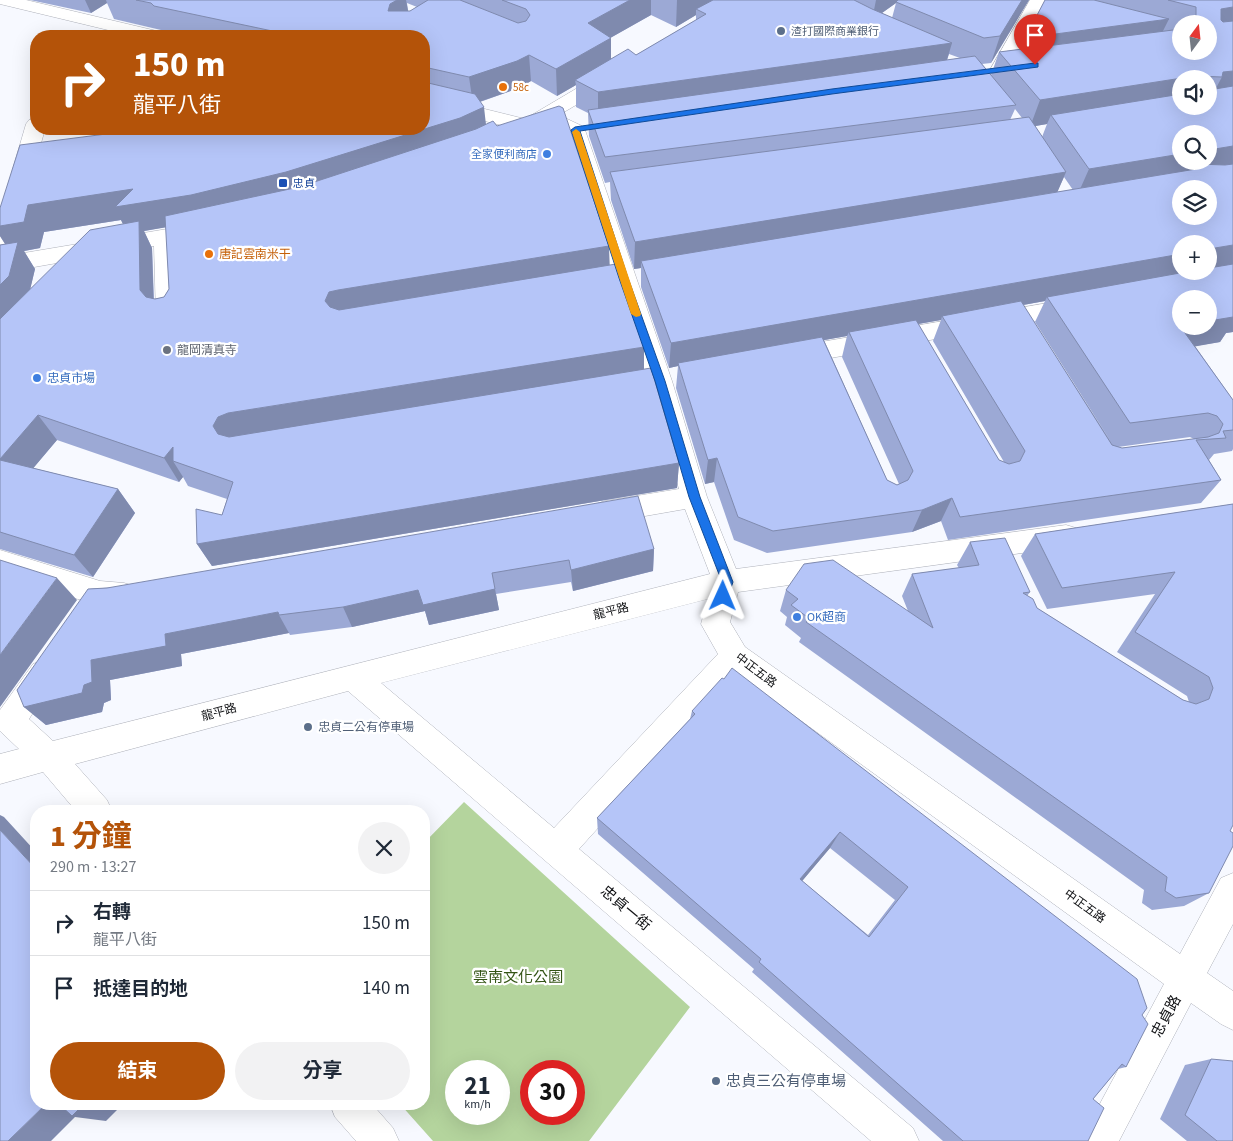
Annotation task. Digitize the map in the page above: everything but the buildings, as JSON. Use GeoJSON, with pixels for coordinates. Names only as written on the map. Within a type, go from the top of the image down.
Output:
{"type":"FeatureCollection","features":[{"type":"Feature","properties":{"kind":"street"},"geometry":{"type":"LineString","coordinates":[[4,0],[128,30]]}},
{"type":"Feature","properties":{"kind":"street"},"geometry":{"type":"LineString","coordinates":[[1018,67],[990,71],[1037,4],[1094,18]]}},
{"type":"Feature","properties":{"kind":"street"},"geometry":{"type":"LineString","coordinates":[[86,30],[93,22],[114,9]]}},
{"type":"Feature","properties":{"kind":"street"},"geometry":{"type":"LineString","coordinates":[[498,138],[534,120],[620,71]]}},
{"type":"Feature","properties":{"kind":"street"},"geometry":{"type":"LineString","coordinates":[[430,101],[585,128],[605,192],[624,278],[660,381],[694,497],[727,582]]}},
{"type":"Feature","properties":{"kind":"street"},"geometry":{"type":"LineString","coordinates":[[0,250],[33,135]]}},
{"type":"Feature","properties":{"kind":"street"},"geometry":{"type":"LineString","coordinates":[[0,265],[95,250],[222,225]]}},
{"type":"Feature","properties":{"kind":"street"},"geometry":{"type":"LineString","coordinates":[[165,237],[168,316]]}},
{"type":"Feature","properties":{"kind":"street"},"geometry":{"type":"LineString","coordinates":[[68,277],[95,250]]}},
{"type":"Feature","properties":{"kind":"street"},"geometry":{"type":"LineString","coordinates":[[776,359],[828,359],[920,343],[1022,325],[1096,303]]}},
{"type":"Feature","properties":{"kind":"street"},"geometry":{"type":"LineString","coordinates":[[577,517],[694,497]]}},
{"type":"Feature","properties":{"kind":"street","name":"龍平路"},"geometry":{"type":"LineString","coordinates":[[0,769],[727,582],[1088,533]]}},
{"type":"Feature","properties":{"kind":"street"},"geometry":{"type":"LineString","coordinates":[[1001,546],[1013,573]]}},
{"type":"Feature","properties":{"kind":"street"},"geometry":{"type":"LineString","coordinates":[[0,562],[100,593],[124,595],[152,590]]}},
{"type":"Feature","properties":{"kind":"street","name":"中正五路"},"geometry":{"type":"LineString","coordinates":[[727,582],[715,624],[735,656],[1233,1012]]}},
{"type":"Feature","properties":{"kind":"street"},"geometry":{"type":"LineString","coordinates":[[83,617],[100,593]]}},
{"type":"Feature","properties":{"kind":"street"},"geometry":{"type":"LineString","coordinates":[[60,649],[10,721],[49,757],[91,805]]}},
{"type":"Feature","properties":{"kind":"street"},"geometry":{"type":"LineString","coordinates":[[556,849],[735,656]]}},
{"type":"Feature","properties":{"kind":"street","name":"忠貞一街"},"geometry":{"type":"LineString","coordinates":[[352,677],[900,1141]]}},
{"type":"Feature","properties":{"kind":"street","name":"忠貞路"},"geometry":{"type":"LineString","coordinates":[[1100,1141],[1233,890]]}},
{"type":"Feature","properties":{"kind":"street"},"geometry":{"type":"LineString","coordinates":[[353,1110],[380,1141]]}},
{"type":"Feature","properties":{"kind":"green space","name":"雲南文化公園"},"geometry":{"type":"Polygon","coordinates":[[[464,802],[690,1007],[589,1141],[433,1141],[405,1110],[430,1110],[430,837],[464,802]]]}},
{"type":"Feature","properties":{"kind":"slow traffic"},"geometry":{"type":"LineString","coordinates":[[576,132],[636,314]]}},
{"type":"Feature","properties":{"kind":"place","name":"渣打國際商業銀行"},"geometry":{"type":"Point","coordinates":[781,31]}},
{"type":"Feature","properties":{"kind":"place","name":"58c"},"geometry":{"type":"Point","coordinates":[503,87]}},
{"type":"Feature","properties":{"kind":"place","name":"全家便利商店"},"geometry":{"type":"Point","coordinates":[547,154]}},
{"type":"Feature","properties":{"kind":"place","name":"忠貞"},"geometry":{"type":"Point","coordinates":[283,183]}},
{"type":"Feature","properties":{"kind":"place","name":"唐記雲南米干"},"geometry":{"type":"Point","coordinates":[209,254]}},
{"type":"Feature","properties":{"kind":"place","name":"龍岡清真寺"},"geometry":{"type":"Point","coordinates":[167,350]}},
{"type":"Feature","properties":{"kind":"place","name":"忠貞市場"},"geometry":{"type":"Point","coordinates":[37,378]}},
{"type":"Feature","properties":{"kind":"place","name":"OK超商"},"geometry":{"type":"Point","coordinates":[797,617]}},
{"type":"Feature","properties":{"kind":"place","name":"忠貞二公有停車場"},"geometry":{"type":"Point","coordinates":[308,727]}},
{"type":"Feature","properties":{"kind":"place","name":"忠貞三公有停車場"},"geometry":{"type":"Point","coordinates":[716,1081]}},
{"type":"Feature","properties":{"kind":"route"},"geometry":{"type":"LineString","coordinates":[[723,596],[727,582],[694,497],[660,381],[575,130],[832,92],[1035,65]]}}]}
